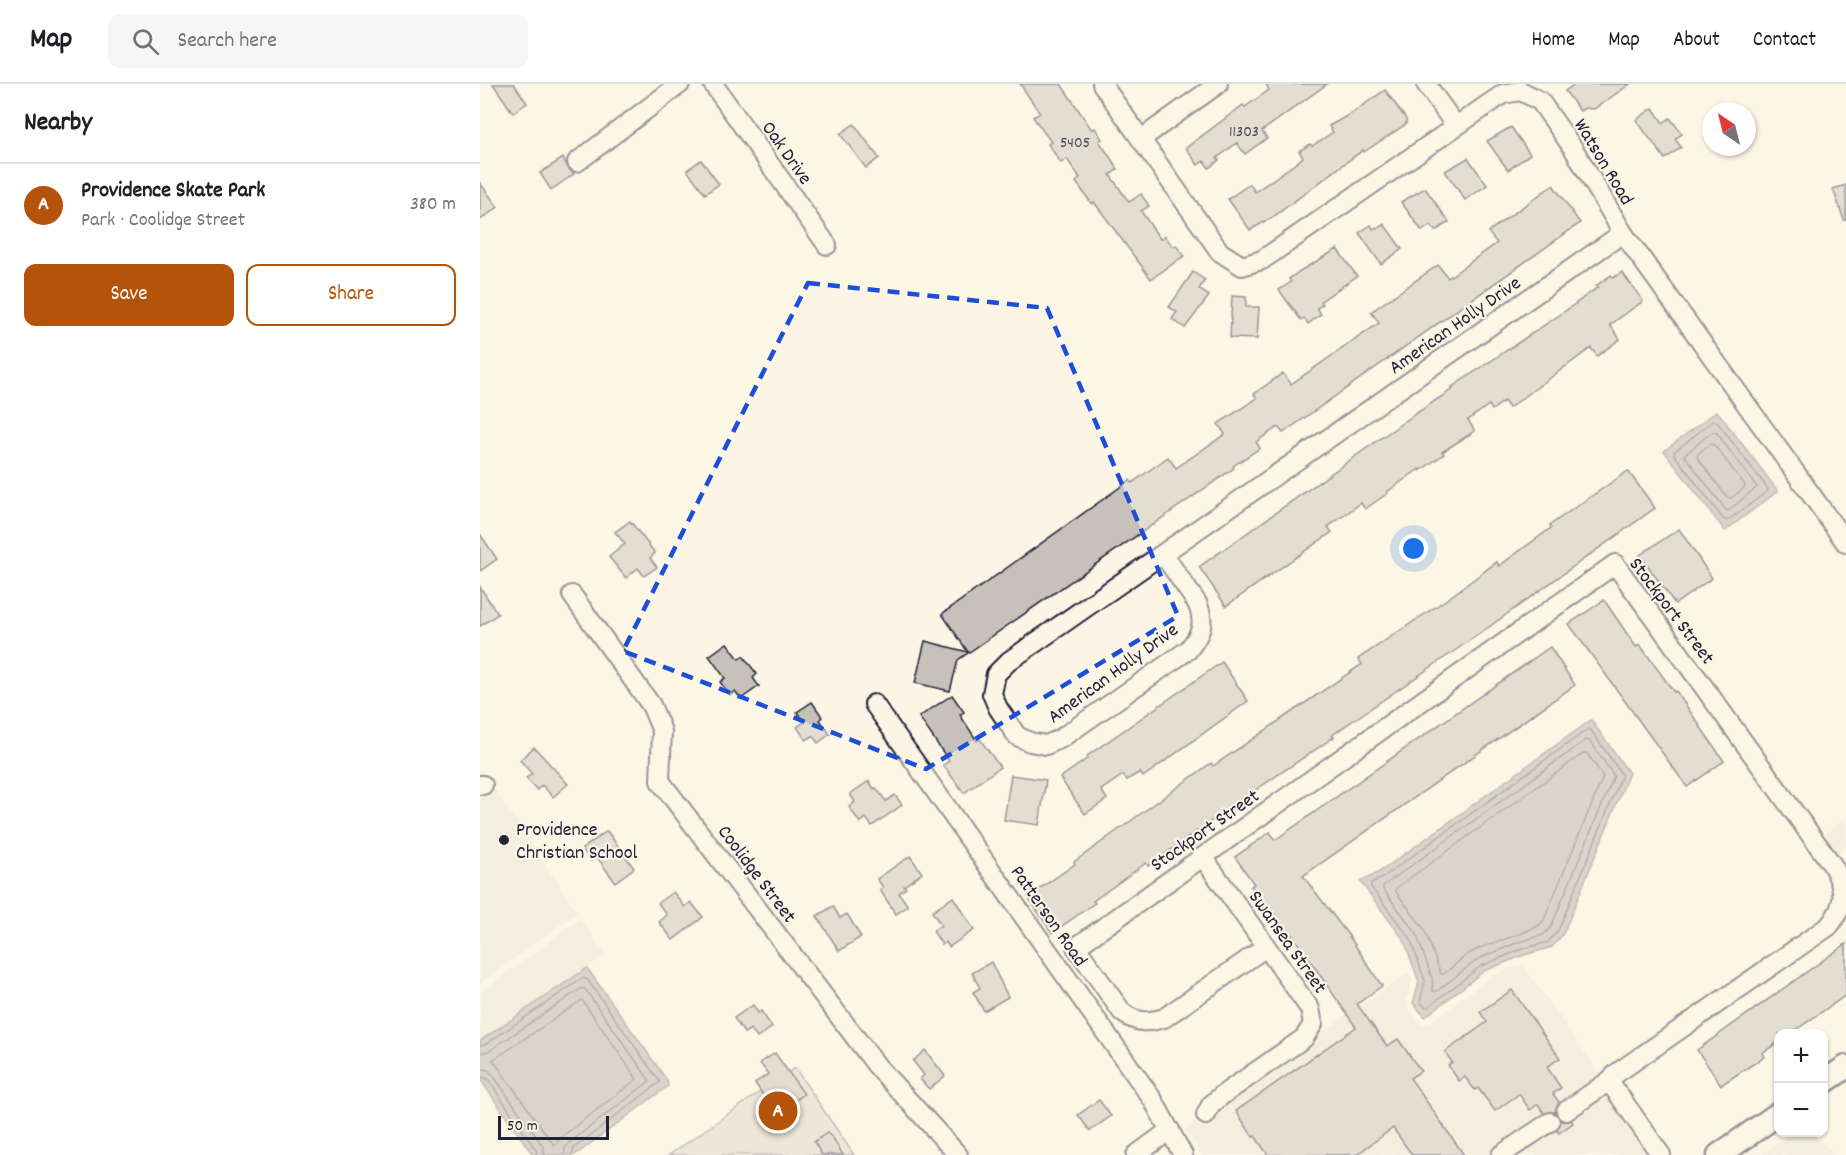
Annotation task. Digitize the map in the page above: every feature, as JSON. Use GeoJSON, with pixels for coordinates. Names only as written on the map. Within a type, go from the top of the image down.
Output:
{"type":"FeatureCollection","features":[{"type":"Feature","properties":{"kind":"main road"},"geometry":{"type":"LineString","coordinates":[[1828,1079],[1846,1067]]}},
{"type":"Feature","properties":{"kind":"main road"},"geometry":{"type":"LineString","coordinates":[[1719,1155],[1774,1117]]}},
{"type":"Feature","properties":{"kind":"street"},"geometry":{"type":"LineString","coordinates":[[577,162],[680,84]]}},
{"type":"Feature","properties":{"kind":"street","name":"Oak Drive"},"geometry":{"type":"LineString","coordinates":[[713,84],[827,245]]}},
{"type":"Feature","properties":{"kind":"street","name":"Watson Road"},"geometry":{"type":"LineString","coordinates":[[1102,84],[1220,252],[1242,266],[1262,260],[1510,89],[1521,91],[1540,101],[1573,148],[1623,233],[1846,543]]}},
{"type":"Feature","properties":{"kind":"street"},"geometry":{"type":"LineString","coordinates":[[1141,139],[1218,84]]}},
{"type":"Feature","properties":{"kind":"street"},"geometry":{"type":"LineString","coordinates":[[1426,84],[1455,125]]}},
{"type":"Feature","properties":{"kind":"street","name":"American Holly Drive"},"geometry":{"type":"LineString","coordinates":[[1163,554],[1201,612],[1203,626],[1198,638],[1188,650],[1060,739],[1046,745],[1030,742],[1017,736],[998,708],[992,694],[996,674],[1009,661],[1623,233]]}},
{"type":"Feature","properties":{"kind":"street","name":"Stockport Street"},"geometry":{"type":"LineString","coordinates":[[1266,947],[1164,1018],[1152,1022],[1130,1019],[1122,1012],[1076,947],[1615,564],[1840,862],[1845,899],[1843,909],[1837,918],[1566,1111]]}},
{"type":"Feature","properties":{"kind":"street","name":"Coolidge Street"},"geometry":{"type":"LineString","coordinates":[[572,595],[651,705],[662,730],[660,781],[877,1066],[958,1155]]}},
{"type":"Feature","properties":{"kind":"street","name":"Patterson Road"},"geometry":{"type":"LineString","coordinates":[[874,704],[1153,1100],[1183,1155]]}},
{"type":"Feature","properties":{"kind":"street","name":"Swansea Street"},"geometry":{"type":"LineString","coordinates":[[1203,857],[1310,1009],[1313,1024],[1304,1038],[1221,1096],[1211,1105],[1206,1115]]}},
{"type":"Feature","properties":{"kind":"street"},"geometry":{"type":"LineString","coordinates":[[1609,1081],[1661,1155]]}},
{"type":"Feature","properties":{"kind":"street"},"geometry":{"type":"LineString","coordinates":[[1502,1155],[1550,1122]]}},
{"type":"Feature","properties":{"kind":"street"},"geometry":{"type":"LineString","coordinates":[[1136,1155],[1170,1130]]}},
{"type":"Feature","properties":{"kind":"highlighted area"},"geometry":{"type":"Polygon","coordinates":[[[808,283],[1047,308],[1178,616],[926,769],[623,651],[808,283]]]}},
{"type":"Feature","properties":{"kind":"shaded area","name":"Providence Christian School"},"geometry":{"type":"Polygon","coordinates":[[[480,767],[577,912],[480,984],[480,767]]]}},
{"type":"Feature","properties":{"kind":"shaded area"},"geometry":{"type":"Polygon","coordinates":[[[1846,818],[1846,847],[1837,853],[1824,835],[1846,818]]]}},
{"type":"Feature","properties":{"kind":"shaded area"},"geometry":{"type":"Polygon","coordinates":[[[580,919],[606,955],[480,1041],[480,993],[580,919]]]}},
{"type":"Feature","properties":{"kind":"shaded area"},"geometry":{"type":"Polygon","coordinates":[[[1522,964],[1603,1078],[1652,1155],[1202,1155],[1185,1129],[1198,1120],[1210,1127],[1217,1110],[1409,972],[1412,982],[1406,1004],[1422,1025],[1430,1023],[1491,976],[1522,964]]]}},
{"type":"Feature","properties":{"kind":"shaded area"},"geometry":{"type":"Polygon","coordinates":[[[795,1068],[854,1155],[669,1155],[795,1068]]]}},
{"type":"Feature","properties":{"kind":"shaded area"},"geometry":{"type":"Polygon","coordinates":[[[1787,1137],[1817,1137],[1835,1155],[1760,1155],[1787,1137]]]}},
{"type":"Feature","properties":{"kind":"water"},"geometry":{"type":"Polygon","coordinates":[[[1717,411],[1778,491],[1725,531],[1664,451],[1717,411]]]}},
{"type":"Feature","properties":{"kind":"water"},"geometry":{"type":"Polygon","coordinates":[[[1591,720],[1629,773],[1563,934],[1552,947],[1484,971],[1425,1017],[1413,1003],[1419,982],[1404,940],[1360,881],[1378,873],[1591,720]]]}},
{"type":"Feature","properties":{"kind":"water"},"geometry":{"type":"Polygon","coordinates":[[[587,968],[667,1080],[668,1086],[575,1155],[533,1155],[480,1079],[480,1041],[587,968]]]}},
{"type":"Feature","properties":{"kind":"building"},"geometry":{"type":"Polygon","coordinates":[[[493,84],[514,84],[527,103],[513,113],[493,84]]]}},
{"type":"Feature","properties":{"kind":"building"},"geometry":{"type":"Polygon","coordinates":[[[1020,84],[1061,84],[1092,130],[1095,128],[1102,139],[1099,141],[1118,169],[1110,175],[1129,202],[1141,194],[1149,206],[1141,211],[1160,239],[1165,236],[1184,256],[1151,279],[1094,202],[1092,204],[1076,182],[1080,178],[1067,159],[1061,163],[1048,144],[1051,142],[1033,117],[1040,113],[1020,84]]]}},
{"type":"Feature","properties":{"kind":"building"},"geometry":{"type":"Polygon","coordinates":[[[1266,84],[1327,84],[1262,131],[1267,138],[1245,154],[1237,143],[1217,158],[1219,160],[1209,168],[1204,161],[1198,165],[1186,148],[1243,105],[1245,107],[1269,90],[1266,84]]]}},
{"type":"Feature","properties":{"kind":"building"},"geometry":{"type":"Polygon","coordinates":[[[1575,84],[1630,84],[1594,109],[1585,108],[1580,111],[1565,91],[1575,84]]]}},
{"type":"Feature","properties":{"kind":"building"},"geometry":{"type":"Polygon","coordinates":[[[1385,90],[1406,119],[1406,124],[1364,152],[1363,150],[1273,217],[1250,230],[1228,199],[1250,184],[1255,192],[1303,157],[1299,151],[1310,144],[1312,146],[1333,132],[1329,126],[1385,90]]]}},
{"type":"Feature","properties":{"kind":"building"},"geometry":{"type":"Polygon","coordinates":[[[1653,108],[1663,123],[1670,118],[1682,134],[1675,139],[1681,147],[1665,159],[1636,120],[1653,108]]]}},
{"type":"Feature","properties":{"kind":"building"},"geometry":{"type":"Polygon","coordinates":[[[854,124],[879,158],[866,168],[840,134],[854,124]]]}},
{"type":"Feature","properties":{"kind":"building"},"geometry":{"type":"Polygon","coordinates":[[[1511,127],[1530,154],[1508,170],[1487,141],[1511,127]]]}},
{"type":"Feature","properties":{"kind":"building"},"geometry":{"type":"Polygon","coordinates":[[[563,158],[574,174],[551,190],[540,173],[563,158]]]}},
{"type":"Feature","properties":{"kind":"building"},"geometry":{"type":"Polygon","coordinates":[[[1468,158],[1487,185],[1465,200],[1445,171],[1468,158]]]}},
{"type":"Feature","properties":{"kind":"building"},"geometry":{"type":"Polygon","coordinates":[[[701,160],[719,184],[705,194],[687,170],[701,160]]]}},
{"type":"Feature","properties":{"kind":"building"},"geometry":{"type":"Polygon","coordinates":[[[480,183],[498,207],[480,220],[480,183]]]}},
{"type":"Feature","properties":{"kind":"building"},"geometry":{"type":"Polygon","coordinates":[[[1553,185],[1580,223],[1283,433],[1278,427],[1256,442],[1260,448],[1233,466],[1234,468],[958,660],[950,691],[915,683],[925,641],[968,652],[942,614],[1130,480],[1132,483],[1168,457],[1176,468],[1225,434],[1218,424],[1257,398],[1254,394],[1283,373],[1291,384],[1379,323],[1371,312],[1438,265],[1448,278],[1497,243],[1488,232],[1553,185]]]}},
{"type":"Feature","properties":{"kind":"building"},"geometry":{"type":"Polygon","coordinates":[[[1846,185],[1846,220],[1844,220],[1833,189],[1846,185]]]}},
{"type":"Feature","properties":{"kind":"building"},"geometry":{"type":"Polygon","coordinates":[[[1425,188],[1449,222],[1435,231],[1431,225],[1422,231],[1401,202],[1425,188]]]}},
{"type":"Feature","properties":{"kind":"building"},"geometry":{"type":"Polygon","coordinates":[[[1384,224],[1402,249],[1381,264],[1359,233],[1371,225],[1373,229],[1376,227],[1377,229],[1384,224]]]}},
{"type":"Feature","properties":{"kind":"building"},"geometry":{"type":"Polygon","coordinates":[[[1337,249],[1357,276],[1321,301],[1323,304],[1317,308],[1321,314],[1308,324],[1304,318],[1301,320],[1279,290],[1291,282],[1289,279],[1300,271],[1337,249]]]}},
{"type":"Feature","properties":{"kind":"building"},"geometry":{"type":"Polygon","coordinates":[[[1193,272],[1205,280],[1199,289],[1209,296],[1185,328],[1172,319],[1177,312],[1169,307],[1193,272]]]}},
{"type":"Feature","properties":{"kind":"building"},"geometry":{"type":"Polygon","coordinates":[[[1622,272],[1643,301],[1610,325],[1620,339],[1597,356],[1591,348],[1509,408],[1504,401],[1492,410],[1489,405],[1468,420],[1475,431],[1442,452],[1444,454],[1420,471],[1419,469],[1365,509],[1361,503],[1328,527],[1332,532],[1226,606],[1199,567],[1453,389],[1452,387],[1561,314],[1611,275],[1613,278],[1622,272]]]}},
{"type":"Feature","properties":{"kind":"building"},"geometry":{"type":"Polygon","coordinates":[[[1232,296],[1246,297],[1246,307],[1259,307],[1257,339],[1230,338],[1232,296]]]}},
{"type":"Feature","properties":{"kind":"building"},"geometry":{"type":"Polygon","coordinates":[[[1628,471],[1655,508],[1482,632],[1332,735],[1334,737],[1148,866],[1146,863],[1052,933],[1028,897],[1211,763],[1213,766],[1362,664],[1358,659],[1450,597],[1497,562],[1499,566],[1551,528],[1550,525],[1628,471]]]}},
{"type":"Feature","properties":{"kind":"building"},"geometry":{"type":"Polygon","coordinates":[[[630,521],[655,553],[650,558],[657,567],[644,576],[638,568],[626,578],[609,557],[625,544],[615,532],[630,521]]]}},
{"type":"Feature","properties":{"kind":"building"},"geometry":{"type":"Polygon","coordinates":[[[1679,529],[1712,578],[1675,604],[1640,555],[1679,529]]]}},
{"type":"Feature","properties":{"kind":"building"},"geometry":{"type":"Polygon","coordinates":[[[480,534],[497,559],[480,571],[480,534]]]}},
{"type":"Feature","properties":{"kind":"building"},"geometry":{"type":"Polygon","coordinates":[[[480,587],[498,614],[480,626],[480,587]]]}},
{"type":"Feature","properties":{"kind":"building"},"geometry":{"type":"Polygon","coordinates":[[[1604,600],[1636,647],[1640,645],[1674,692],[1676,691],[1724,761],[1687,787],[1569,624],[1604,600]]]}},
{"type":"Feature","properties":{"kind":"building"},"geometry":{"type":"Polygon","coordinates":[[[727,643],[739,659],[743,656],[757,674],[753,678],[759,686],[741,699],[735,691],[730,695],[720,682],[725,678],[709,656],[727,643]]]}},
{"type":"Feature","properties":{"kind":"building"},"geometry":{"type":"Polygon","coordinates":[[[1550,647],[1575,685],[1303,876],[1349,936],[1382,986],[1357,1004],[1387,1046],[1398,1039],[1421,1071],[1410,1078],[1464,1155],[1412,1155],[1393,1128],[1356,1155],[1268,1155],[1236,1111],[1356,1027],[1290,932],[1288,934],[1251,886],[1254,884],[1235,857],[1270,832],[1275,840],[1550,647]]]}},
{"type":"Feature","properties":{"kind":"building"},"geometry":{"type":"Polygon","coordinates":[[[1222,662],[1248,701],[1143,777],[1140,772],[1127,780],[1123,775],[1101,790],[1107,799],[1085,814],[1060,778],[1088,758],[1087,756],[1222,662]]]}},
{"type":"Feature","properties":{"kind":"building"},"geometry":{"type":"Polygon","coordinates":[[[952,695],[964,712],[960,715],[977,741],[980,739],[1000,767],[964,793],[943,765],[949,761],[919,717],[952,695]]]}},
{"type":"Feature","properties":{"kind":"building"},"geometry":{"type":"Polygon","coordinates":[[[812,702],[821,715],[820,720],[830,734],[818,743],[813,736],[806,740],[797,727],[804,722],[797,712],[812,702]]]}},
{"type":"Feature","properties":{"kind":"building"},"geometry":{"type":"Polygon","coordinates":[[[534,747],[568,784],[553,797],[542,785],[537,790],[526,778],[532,774],[520,760],[534,747]]]}},
{"type":"Feature","properties":{"kind":"building"},"geometry":{"type":"Polygon","coordinates":[[[1011,775],[1046,780],[1039,825],[1004,820],[1011,775]]]}},
{"type":"Feature","properties":{"kind":"building"},"geometry":{"type":"Polygon","coordinates":[[[869,781],[886,801],[895,795],[902,805],[872,826],[866,818],[860,823],[849,807],[855,802],[850,794],[869,781]]]}},
{"type":"Feature","properties":{"kind":"building"},"geometry":{"type":"Polygon","coordinates":[[[607,831],[634,868],[615,882],[597,857],[591,861],[582,849],[607,831]]]}},
{"type":"Feature","properties":{"kind":"building"},"geometry":{"type":"Polygon","coordinates":[[[910,856],[922,873],[904,886],[906,888],[899,893],[908,906],[896,914],[880,890],[883,887],[877,879],[910,856]]]}},
{"type":"Feature","properties":{"kind":"building"},"geometry":{"type":"Polygon","coordinates":[[[673,892],[685,907],[691,902],[703,917],[673,940],[659,922],[667,915],[658,903],[673,892]]]}},
{"type":"Feature","properties":{"kind":"building"},"geometry":{"type":"Polygon","coordinates":[[[953,897],[974,930],[949,947],[946,942],[942,945],[933,931],[941,925],[932,912],[953,897]]]}},
{"type":"Feature","properties":{"kind":"building"},"geometry":{"type":"Polygon","coordinates":[[[833,906],[840,918],[847,914],[861,937],[839,951],[817,916],[833,906]]]}},
{"type":"Feature","properties":{"kind":"building"},"geometry":{"type":"Polygon","coordinates":[[[1846,944],[1846,995],[1797,1029],[1774,1029],[1774,1045],[1762,1053],[1764,1057],[1721,1085],[1697,1050],[1846,944]]]}},
{"type":"Feature","properties":{"kind":"building"},"geometry":{"type":"Polygon","coordinates":[[[991,962],[1008,997],[984,1011],[973,992],[980,988],[972,973],[991,962]]]}},
{"type":"Feature","properties":{"kind":"building"},"geometry":{"type":"Polygon","coordinates":[[[1512,990],[1560,1058],[1547,1067],[1561,1088],[1553,1094],[1559,1102],[1555,1112],[1544,1113],[1538,1104],[1530,1110],[1519,1094],[1495,1111],[1478,1088],[1475,1090],[1465,1077],[1459,1081],[1448,1065],[1452,1062],[1445,1052],[1487,1022],[1480,1012],[1512,990]]]}},
{"type":"Feature","properties":{"kind":"building"},"geometry":{"type":"Polygon","coordinates":[[[753,1005],[758,1013],[761,1011],[772,1027],[757,1038],[751,1029],[744,1033],[734,1018],[753,1005]]]}},
{"type":"Feature","properties":{"kind":"building"},"geometry":{"type":"Polygon","coordinates":[[[925,1050],[945,1076],[929,1089],[920,1079],[924,1075],[913,1061],[925,1050]]]}},
{"type":"Feature","properties":{"kind":"building"},"geometry":{"type":"Polygon","coordinates":[[[775,1053],[804,1094],[781,1111],[776,1104],[771,1107],[755,1083],[768,1074],[760,1063],[775,1053]]]}},
{"type":"Feature","properties":{"kind":"building"},"geometry":{"type":"Polygon","coordinates":[[[1099,1100],[1111,1116],[1090,1131],[1078,1115],[1099,1100]]]}},
{"type":"Feature","properties":{"kind":"building"},"geometry":{"type":"Polygon","coordinates":[[[1561,1121],[1572,1121],[1573,1123],[1559,1133],[1557,1131],[1561,1121]]]}},
{"type":"Feature","properties":{"kind":"building"},"geometry":{"type":"Polygon","coordinates":[[[827,1133],[833,1138],[843,1155],[822,1155],[814,1142],[827,1133]]]}},
{"type":"Feature","properties":{"kind":"place","name":"Providence Christian School"},"geometry":{"type":"Point","coordinates":[504,840]}},
{"type":"Feature","properties":{"kind":"place","name":"Providence Skate Park"},"geometry":{"type":"Point","coordinates":[778,1111]}}]}
